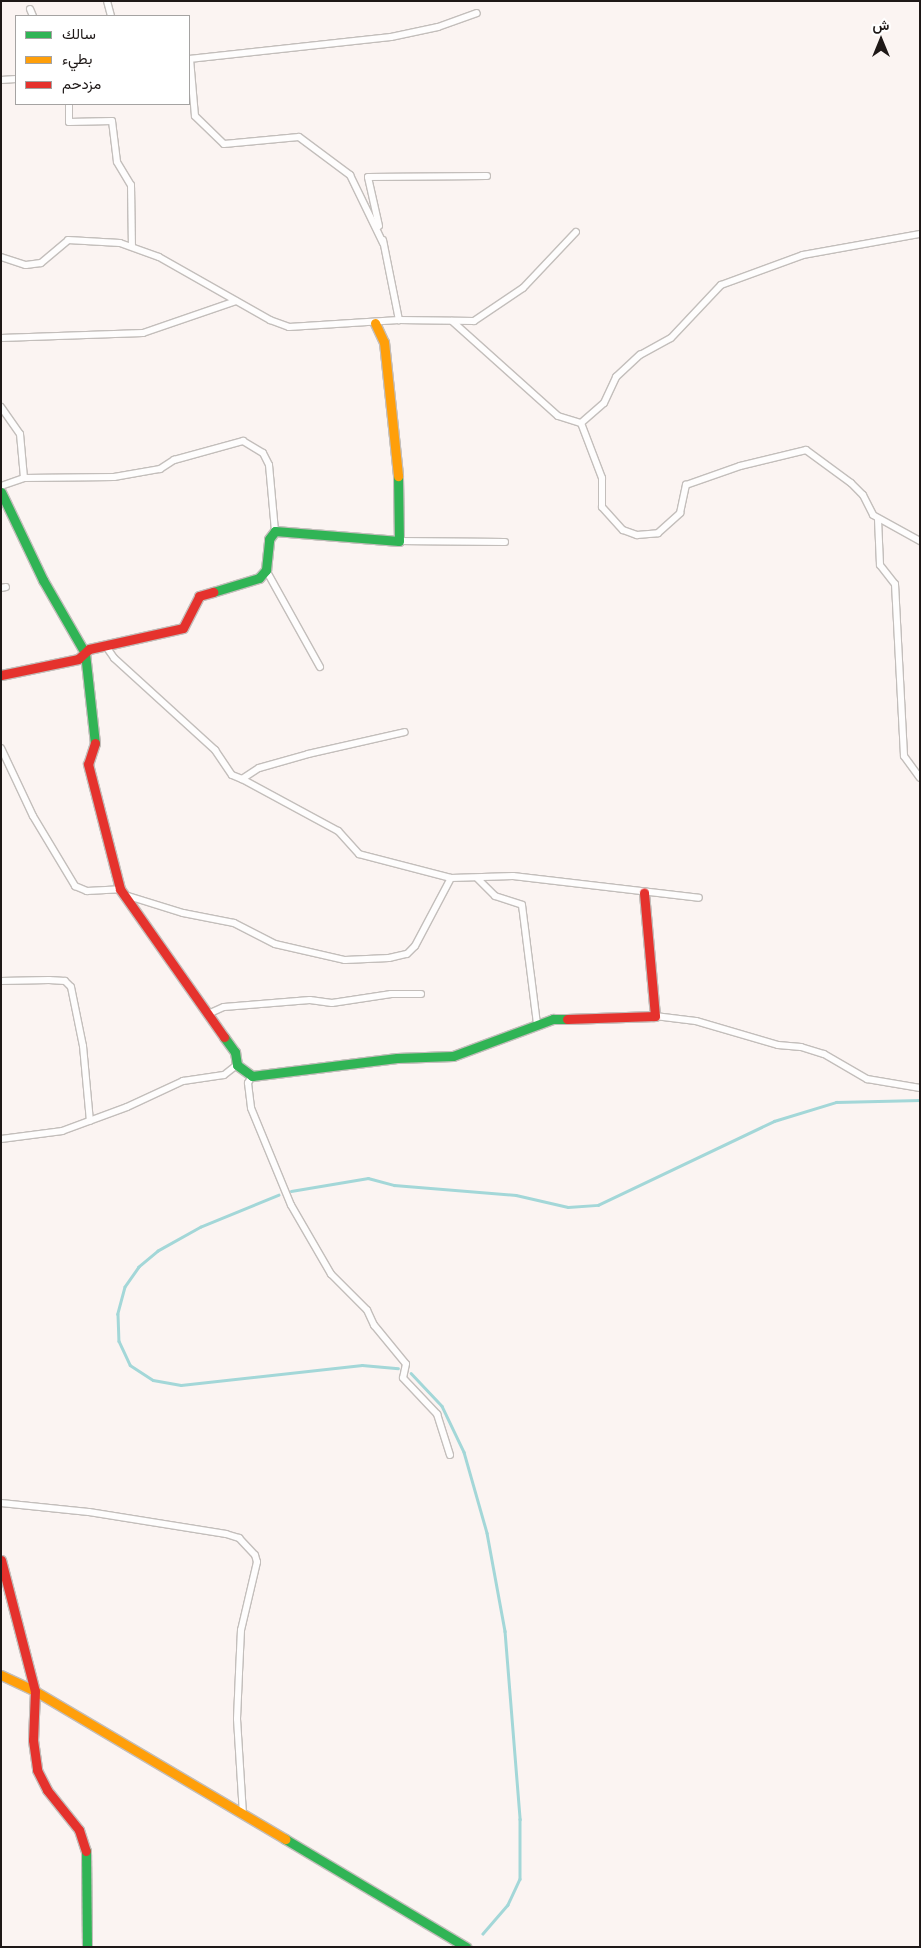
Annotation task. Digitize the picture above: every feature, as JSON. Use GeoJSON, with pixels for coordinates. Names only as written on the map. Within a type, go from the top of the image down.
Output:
{"type":"FeatureCollection","features":[{"type":"Feature","properties":{"kind":"street"},"geometry":{"type":"LineString","coordinates":[[107,1],[111,15]]}},
{"type":"Feature","properties":{"kind":"street"},"geometry":{"type":"LineString","coordinates":[[30,9],[33,15]]}},
{"type":"Feature","properties":{"kind":"street"},"geometry":{"type":"LineString","coordinates":[[190,59],[391,37],[438,27],[477,13]]}},
{"type":"Feature","properties":{"kind":"street"},"geometry":{"type":"LineString","coordinates":[[190,68],[195,116],[224,144],[299,137],[350,175],[383,243]]}},
{"type":"Feature","properties":{"kind":"street"},"geometry":{"type":"LineString","coordinates":[[1,80],[15,79]]}},
{"type":"Feature","properties":{"kind":"street"},"geometry":{"type":"LineString","coordinates":[[69,105],[69,122],[112,122],[117,162],[130,186],[132,246]]}},
{"type":"Feature","properties":{"kind":"street"},"geometry":{"type":"LineString","coordinates":[[400,320],[368,177],[487,176]]}},
{"type":"Feature","properties":{"kind":"street"},"geometry":{"type":"LineString","coordinates":[[1,257],[26,265],[41,263],[68,240],[103,240],[132,246],[289,327],[400,320],[452,322],[474,320],[502,305],[576,232]]}},
{"type":"Feature","properties":{"kind":"street"},"geometry":{"type":"LineString","coordinates":[[581,423],[604,403],[616,377],[640,354],[671,338],[721,285],[803,255],[920,234]]}},
{"type":"Feature","properties":{"kind":"street"},"geometry":{"type":"LineString","coordinates":[[1,338],[143,333],[236,301]]}},
{"type":"Feature","properties":{"kind":"street"},"geometry":{"type":"LineString","coordinates":[[452,322],[558,416],[581,423]]}},
{"type":"Feature","properties":{"kind":"street"},"geometry":{"type":"LineString","coordinates":[[375,323],[384,342],[401,510],[399,541]]}},
{"type":"Feature","properties":{"kind":"street"},"geometry":{"type":"LineString","coordinates":[[1,407],[20,434],[24,478]]}},
{"type":"Feature","properties":{"kind":"street"},"geometry":{"type":"LineString","coordinates":[[581,423],[602,478],[602,507],[623,530],[637,535],[658,533],[680,512],[686,486],[740,466],[806,450],[851,483],[878,519],[920,541]]}},
{"type":"Feature","properties":{"kind":"street"},"geometry":{"type":"LineString","coordinates":[[1,486],[24,478],[123,475],[160,469],[174,460],[243,441],[263,453],[269,465],[275,531],[269,540],[266,570],[320,667]]}},
{"type":"Feature","properties":{"kind":"street"},"geometry":{"type":"LineString","coordinates":[[1,492],[42,580],[85,653],[95,745],[88,764],[122,892],[235,1052],[237,1065],[252,1076],[397,1058],[453,1056],[537,1023],[553,1019],[655,1016],[696,1021],[778,1045],[801,1047],[824,1054],[867,1079],[920,1088]]}},
{"type":"Feature","properties":{"kind":"street"},"geometry":{"type":"LineString","coordinates":[[878,519],[880,565],[895,584],[904,756],[920,778]]}},
{"type":"Feature","properties":{"kind":"street"},"geometry":{"type":"LineString","coordinates":[[275,531],[399,541],[505,542]]}},
{"type":"Feature","properties":{"kind":"street"},"geometry":{"type":"LineString","coordinates":[[1,675],[78,659],[85,653],[106,645],[183,628],[199,596],[259,578],[266,570]]}},
{"type":"Feature","properties":{"kind":"street"},"geometry":{"type":"LineString","coordinates":[[106,645],[114,658],[215,750],[232,775],[338,831],[359,854],[451,878],[478,879],[513,876],[699,898]]}},
{"type":"Feature","properties":{"kind":"street"},"geometry":{"type":"LineString","coordinates":[[242,779],[259,768],[308,754],[405,732]]}},
{"type":"Feature","properties":{"kind":"street"},"geometry":{"type":"LineString","coordinates":[[1,748],[33,816],[75,886],[87,891],[122,892],[183,913],[234,923],[276,944],[345,960],[368,960],[407,954],[415,946],[451,878]]}},
{"type":"Feature","properties":{"kind":"street"},"geometry":{"type":"LineString","coordinates":[[478,879],[495,896],[522,905],[537,1023]]}},
{"type":"Feature","properties":{"kind":"street"},"geometry":{"type":"LineString","coordinates":[[644,892],[655,1016]]}},
{"type":"Feature","properties":{"kind":"street"},"geometry":{"type":"LineString","coordinates":[[1,981],[65,981],[71,987],[86,1072],[90,1121]]}},
{"type":"Feature","properties":{"kind":"street"},"geometry":{"type":"LineString","coordinates":[[208,1014],[224,1007],[310,1000],[332,1004],[391,994],[421,994]]}},
{"type":"Feature","properties":{"kind":"street"},"geometry":{"type":"LineString","coordinates":[[1,1139],[62,1131],[183,1081],[224,1075],[237,1065]]}},
{"type":"Feature","properties":{"kind":"street"},"geometry":{"type":"LineString","coordinates":[[252,1076],[248,1083],[250,1108],[291,1205],[331,1274],[367,1310],[374,1325],[406,1364],[403,1378],[437,1414],[450,1455]]}},
{"type":"Feature","properties":{"kind":"street"},"geometry":{"type":"LineString","coordinates":[[1,1503],[89,1512],[226,1534],[239,1538],[255,1554],[257,1562],[241,1630],[238,1692],[243,1814]]}},
{"type":"Feature","properties":{"kind":"street"},"geometry":{"type":"LineString","coordinates":[[1,1560],[35,1691],[33,1740],[37,1770],[47,1790],[79,1830],[86,1848],[87,1947]]}},
{"type":"Feature","properties":{"kind":"street"},"geometry":{"type":"LineString","coordinates":[[1,1675],[35,1691],[466,1947]]}},
{"type":"Feature","properties":{"kind":"waterway"},"geometry":{"type":"LineString","coordinates":[[291,1191],[368,1178],[394,1185],[516,1195],[568,1207],[598,1205],[774,1121],[836,1102],[920,1100]]}},
{"type":"Feature","properties":{"kind":"waterway"},"geometry":{"type":"LineString","coordinates":[[279,1195],[201,1227],[158,1251],[139,1267],[125,1287],[118,1314],[119,1341],[130,1365],[153,1380],[181,1385],[362,1365],[398,1368]]}},
{"type":"Feature","properties":{"kind":"waterway"},"geometry":{"type":"LineString","coordinates":[[411,1373],[442,1406],[464,1452],[487,1533],[505,1631],[520,1819],[520,1879],[508,1905],[483,1934]]}},
{"type":"Feature","properties":{"kind":"traffic: fast"},"geometry":{"type":"LineString","coordinates":[[213,592],[259,578],[266,570],[269,539],[275,531],[399,541],[398,476]]}},
{"type":"Feature","properties":{"kind":"traffic: fast"},"geometry":{"type":"LineString","coordinates":[[1,492],[43,580],[85,653],[95,743]]}},
{"type":"Feature","properties":{"kind":"traffic: fast"},"geometry":{"type":"LineString","coordinates":[[224,1037],[235,1052],[237,1065],[252,1076],[397,1058],[453,1056],[553,1019],[567,1019]]}},
{"type":"Feature","properties":{"kind":"traffic: fast"},"geometry":{"type":"LineString","coordinates":[[285,1839],[466,1947]]}},
{"type":"Feature","properties":{"kind":"traffic: fast"},"geometry":{"type":"LineString","coordinates":[[86,1851],[87,1947]]}},
{"type":"Feature","properties":{"kind":"traffic: slow"},"geometry":{"type":"LineString","coordinates":[[375,323],[384,342],[398,476]]}},
{"type":"Feature","properties":{"kind":"traffic: slow"},"geometry":{"type":"LineString","coordinates":[[1,1675],[35,1691],[285,1839]]}},
{"type":"Feature","properties":{"kind":"traffic: jam"},"geometry":{"type":"LineString","coordinates":[[1,675],[78,659],[89,649],[183,628],[199,596],[213,592]]}},
{"type":"Feature","properties":{"kind":"traffic: jam"},"geometry":{"type":"LineString","coordinates":[[95,743],[88,764],[120,889],[224,1037]]}},
{"type":"Feature","properties":{"kind":"traffic: jam"},"geometry":{"type":"LineString","coordinates":[[567,1019],[655,1016],[644,892]]}},
{"type":"Feature","properties":{"kind":"traffic: jam"},"geometry":{"type":"LineString","coordinates":[[1,1560],[35,1691],[33,1740],[37,1770],[47,1790],[79,1830],[86,1851]]}}]}
